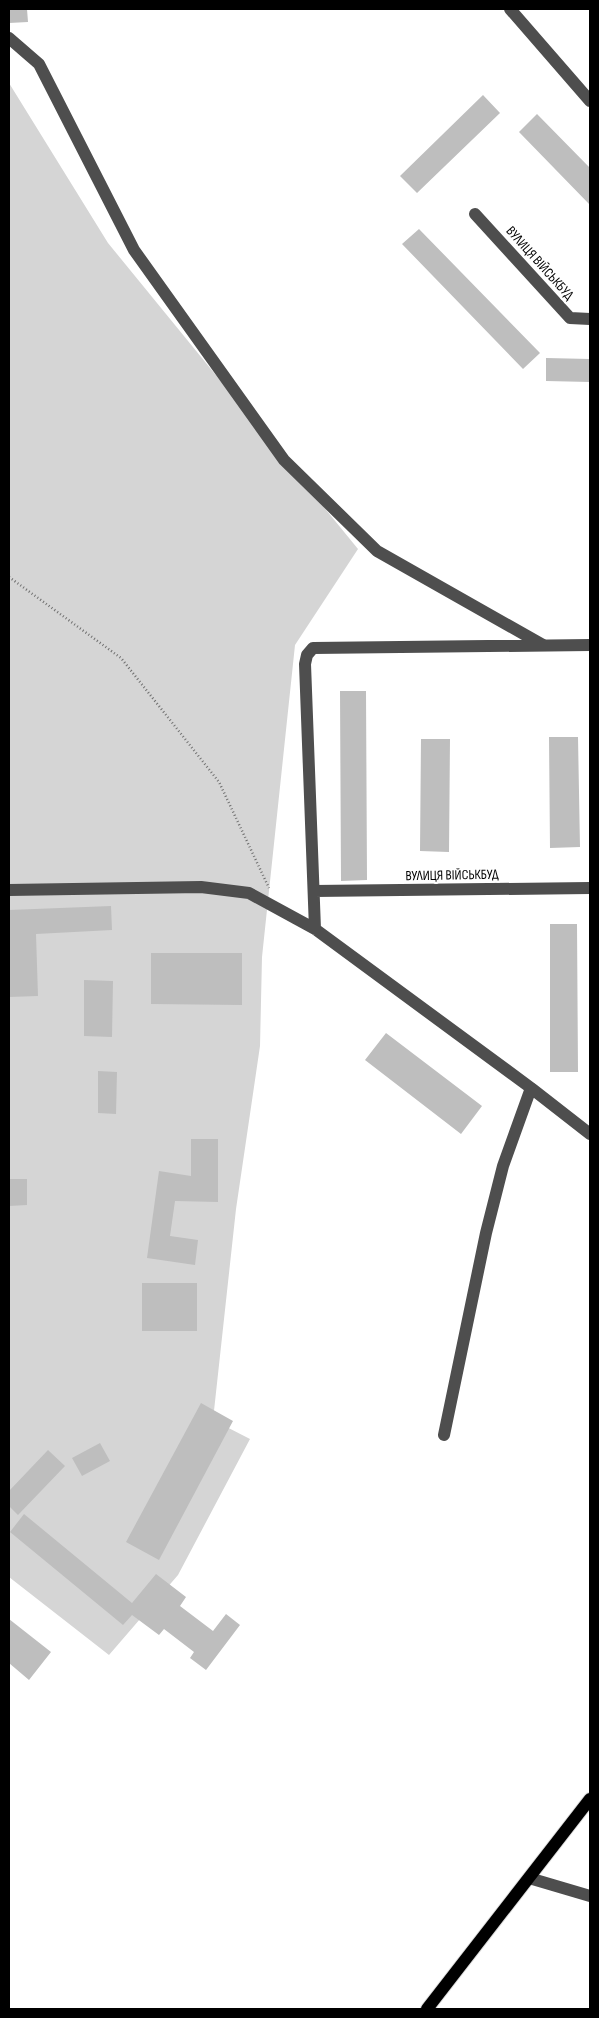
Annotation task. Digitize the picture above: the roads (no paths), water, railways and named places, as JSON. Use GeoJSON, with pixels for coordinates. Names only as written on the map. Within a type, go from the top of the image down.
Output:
{"type":"FeatureCollection","features":[{"type":"Feature","properties":{"kind":"main road"},"geometry":{"type":"LineString","coordinates":[[427,2009],[590,1799]]}},
{"type":"Feature","properties":{"kind":"street"},"geometry":{"type":"LineString","coordinates":[[510,9],[590,101]]}},
{"type":"Feature","properties":{"kind":"street"},"geometry":{"type":"LineString","coordinates":[[9,38],[39,64],[134,250],[284,460],[377,551],[543,645]]}},
{"type":"Feature","properties":{"kind":"street","name":"ВУЛИЦЯ ВІЙСЬКБУД"},"geometry":{"type":"LineString","coordinates":[[475,214],[570,318],[590,319]]}},
{"type":"Feature","properties":{"kind":"street"},"geometry":{"type":"LineString","coordinates":[[315,929],[305,664],[307,655],[313,648],[590,645]]}},
{"type":"Feature","properties":{"kind":"street"},"geometry":{"type":"LineString","coordinates":[[9,890],[201,887],[249,893],[315,929],[531,1088],[590,1134]]}},
{"type":"Feature","properties":{"kind":"street","name":"ВУЛИЦЯ ВІЙСЬКБУД"},"geometry":{"type":"LineString","coordinates":[[314,891],[590,888]]}},
{"type":"Feature","properties":{"kind":"street"},"geometry":{"type":"LineString","coordinates":[[444,1435],[488,1224],[503,1166],[531,1088]]}},
{"type":"Feature","properties":{"kind":"street"},"geometry":{"type":"LineString","coordinates":[[529,1878],[590,1896]]}}]}
